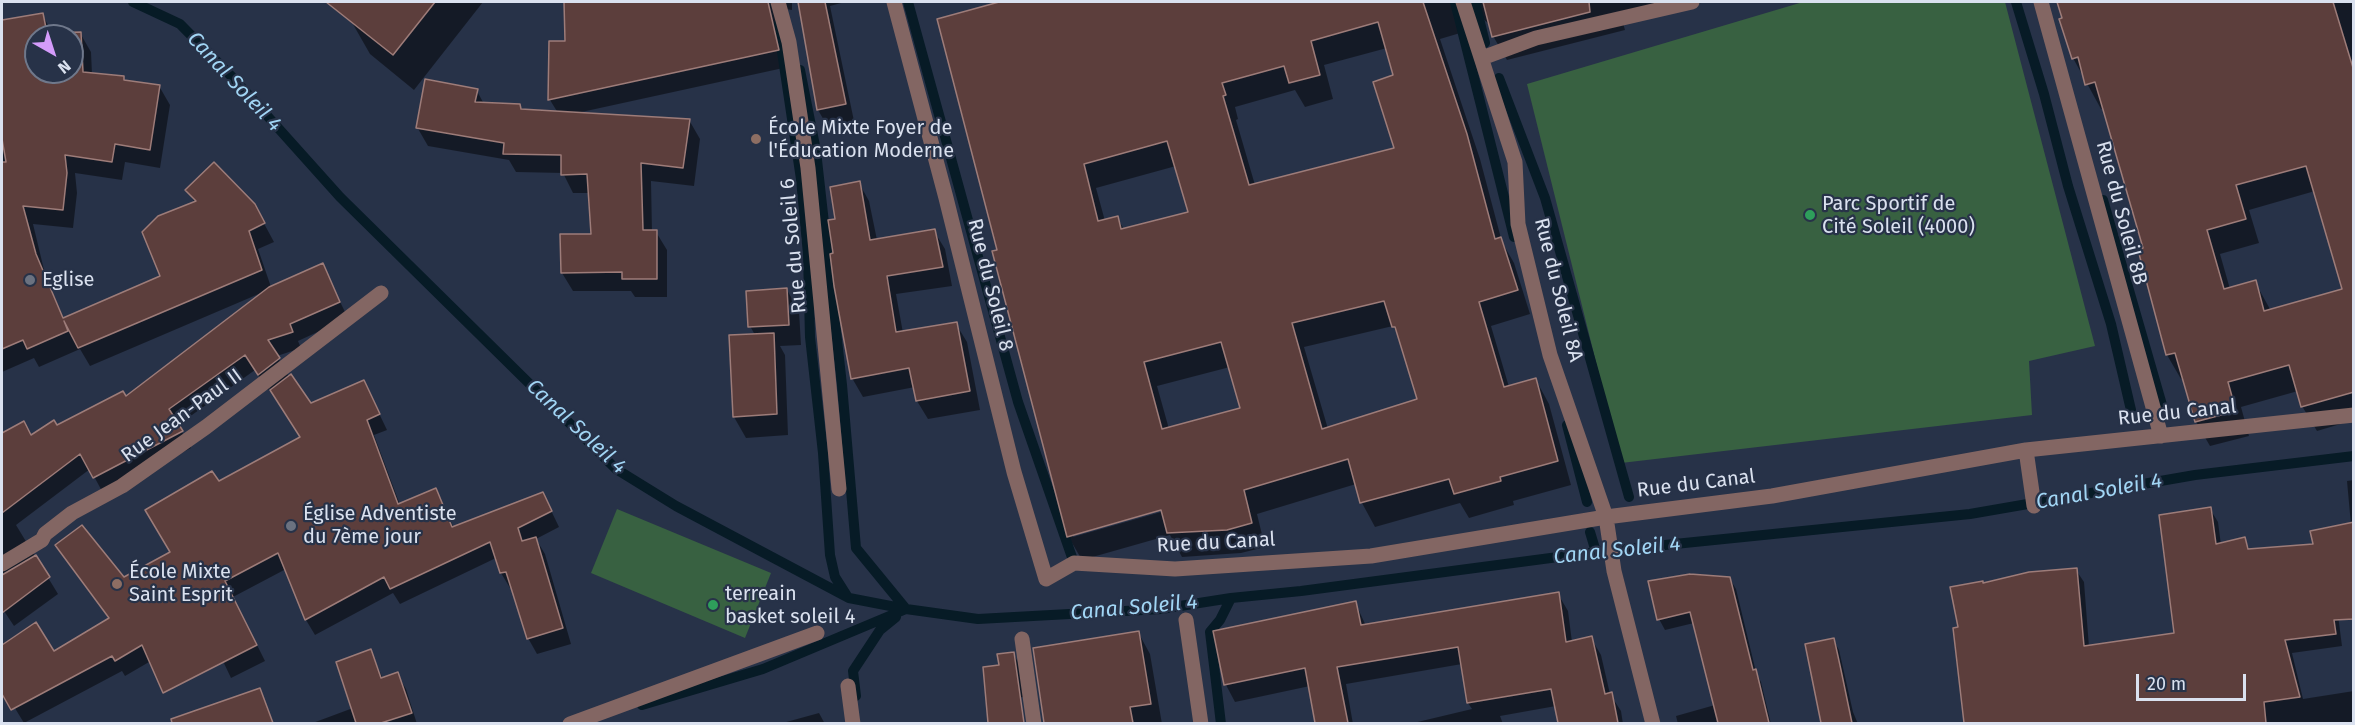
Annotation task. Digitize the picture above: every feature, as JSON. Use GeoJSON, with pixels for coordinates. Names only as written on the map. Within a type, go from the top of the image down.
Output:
{"type":"FeatureCollection","features":[{"type":"Feature","properties":{"kind":"street","name":"Rue du Soleil 6"},"geometry":{"type":"LineString","coordinates":[[778,2],[789,42],[808,168],[839,489]]}},
{"type":"Feature","properties":{"kind":"street","name":"Rue du Soleil 8"},"geometry":{"type":"LineString","coordinates":[[894,2],[946,198],[1014,472],[1046,579]]}},
{"type":"Feature","properties":{"kind":"street","name":"Rue du Soleil 8A"},"geometry":{"type":"LineString","coordinates":[[1463,2],[1515,162],[1518,224],[1550,355],[1606,517],[1614,572],[1653,723]]}},
{"type":"Feature","properties":{"kind":"street"},"geometry":{"type":"LineString","coordinates":[[1482,58],[1536,38],[1692,2]]}},
{"type":"Feature","properties":{"kind":"street","name":"Rue du Soleil 8B"},"geometry":{"type":"LineString","coordinates":[[2041,2],[2161,436]]}},
{"type":"Feature","properties":{"kind":"street","name":"Rue Jean-Paul II"},"geometry":{"type":"LineString","coordinates":[[2,564],[42,540],[45,534],[72,513],[122,486],[206,427],[381,293]]}},
{"type":"Feature","properties":{"kind":"street","name":"Rue du Canal"},"geometry":{"type":"LineString","coordinates":[[1046,579],[1074,563],[1175,569],[1371,556],[1606,517],[1772,496],[2026,450],[2354,415]]}},
{"type":"Feature","properties":{"kind":"street"},"geometry":{"type":"LineString","coordinates":[[2026,450],[2034,506]]}},
{"type":"Feature","properties":{"kind":"street"},"geometry":{"type":"LineString","coordinates":[[1186,620],[1201,723]]}},
{"type":"Feature","properties":{"kind":"street"},"geometry":{"type":"LineString","coordinates":[[570,723],[817,633]]}},
{"type":"Feature","properties":{"kind":"street"},"geometry":{"type":"LineString","coordinates":[[1022,639],[1034,723]]}},
{"type":"Feature","properties":{"kind":"street"},"geometry":{"type":"LineString","coordinates":[[848,686],[853,723]]}},
{"type":"Feature","properties":{"kind":"green space","name":"Parc Sportif de Cité Soleil (4000)"},"geometry":{"type":"Polygon","coordinates":[[[1803,2],[2005,2],[2095,346],[2029,361],[2032,415],[1621,463],[1527,84],[1803,2]]]}},
{"type":"Feature","properties":{"kind":"green space","name":"terreain basket soleil 4"},"geometry":{"type":"Polygon","coordinates":[[[617,509],[771,573],[745,638],[591,573],[617,509]]]}},
{"type":"Feature","properties":{"kind":"building"},"geometry":{"type":"Polygon","coordinates":[[[326,2],[435,2],[393,55],[326,2]]]}},
{"type":"Feature","properties":{"kind":"building"},"geometry":{"type":"Polygon","coordinates":[[[564,2],[768,2],[779,50],[548,100],[549,41],[565,41],[564,2]]]}},
{"type":"Feature","properties":{"kind":"building"},"geometry":{"type":"Polygon","coordinates":[[[798,2],[825,2],[846,104],[817,110],[798,2]]]}},
{"type":"Feature","properties":{"kind":"building"},"geometry":{"type":"Polygon","coordinates":[[[999,2],[1423,2],[1467,134],[1495,239],[1501,237],[1518,290],[1479,302],[1504,387],[1536,378],[1558,461],[1500,477],[1501,481],[1454,494],[1449,479],[1360,503],[1348,459],[1244,490],[1252,523],[1227,530],[1167,533],[1161,510],[1067,537],[992,251],[997,250],[937,19],[999,2]],[[1378,22],[1311,41],[1320,75],[1289,83],[1284,66],[1222,83],[1226,95],[1223,96],[1249,185],[1394,148],[1373,82],[1393,75],[1378,22]],[[1167,141],[1084,164],[1098,221],[1118,216],[1121,229],[1188,212],[1167,141]],[[1384,301],[1292,323],[1322,429],[1417,399],[1395,327],[1392,327],[1384,301]],[[1221,342],[1144,362],[1162,429],[1240,408],[1221,342]]]}},
{"type":"Feature","properties":{"kind":"building"},"geometry":{"type":"Polygon","coordinates":[[[1483,2],[1589,2],[1590,12],[1492,37],[1483,2]]]}},
{"type":"Feature","properties":{"kind":"building"},"geometry":{"type":"Polygon","coordinates":[[[2057,2],[2333,2],[2354,71],[2354,392],[2301,407],[2289,365],[2228,382],[2236,411],[2195,422],[2175,353],[2166,355],[2138,250],[2143,248],[2095,82],[2085,85],[2078,57],[2072,59],[2059,19],[2062,18],[2057,2]],[[2306,166],[2236,185],[2246,219],[2207,230],[2224,289],[2256,280],[2264,311],[2342,289],[2306,166]]]}},
{"type":"Feature","properties":{"kind":"building"},"geometry":{"type":"Polygon","coordinates":[[[43,13],[45,24],[24,24],[24,84],[84,84],[84,72],[124,76],[124,80],[160,85],[150,150],[115,144],[112,162],[65,155],[67,173],[63,210],[23,206],[36,254],[63,318],[160,276],[142,232],[158,216],[196,201],[185,190],[214,162],[255,204],[265,223],[249,231],[262,270],[78,348],[64,321],[68,331],[27,349],[23,340],[2,349],[2,162],[6,162],[2,139],[2,20],[43,13]]]}},
{"type":"Feature","properties":{"kind":"building"},"geometry":{"type":"Polygon","coordinates":[[[425,79],[478,89],[475,102],[520,104],[521,109],[690,119],[683,168],[641,163],[643,230],[657,230],[657,279],[622,279],[622,272],[561,273],[560,234],[591,234],[587,174],[561,175],[561,155],[503,154],[504,143],[416,128],[425,79]]]}},
{"type":"Feature","properties":{"kind":"building"},"geometry":{"type":"Polygon","coordinates":[[[860,181],[870,240],[935,229],[943,267],[887,276],[896,332],[957,322],[970,391],[916,401],[909,368],[851,379],[834,286],[830,254],[833,253],[828,220],[835,219],[830,187],[860,181]]]}},
{"type":"Feature","properties":{"kind":"building"},"geometry":{"type":"Polygon","coordinates":[[[323,263],[340,302],[290,324],[293,332],[268,340],[280,358],[258,375],[245,355],[169,409],[183,431],[93,478],[80,454],[2,513],[2,433],[24,421],[31,435],[54,420],[57,425],[123,391],[126,396],[269,287],[323,263]]]}},
{"type":"Feature","properties":{"kind":"building"},"geometry":{"type":"Polygon","coordinates":[[[787,288],[789,325],[748,327],[746,291],[787,288]]]}},
{"type":"Feature","properties":{"kind":"building"},"geometry":{"type":"Polygon","coordinates":[[[774,333],[777,414],[733,417],[729,335],[774,333]]]}},
{"type":"Feature","properties":{"kind":"building"},"geometry":{"type":"Polygon","coordinates":[[[291,374],[311,403],[364,380],[380,414],[367,420],[398,504],[436,488],[452,527],[543,492],[552,511],[518,528],[522,541],[536,537],[563,628],[527,639],[506,572],[500,573],[490,542],[390,589],[384,577],[305,620],[278,553],[225,581],[257,645],[163,693],[142,645],[115,661],[112,656],[11,710],[2,694],[2,645],[36,622],[54,651],[109,618],[55,545],[82,525],[124,577],[170,552],[145,510],[212,471],[219,481],[300,437],[270,390],[291,374]]]}},
{"type":"Feature","properties":{"kind":"building"},"geometry":{"type":"Polygon","coordinates":[[[2211,507],[2216,544],[2245,537],[2248,549],[2313,544],[2310,531],[2354,522],[2354,619],[2334,620],[2336,634],[2285,640],[2300,697],[2264,702],[2266,723],[1964,723],[1953,628],[1958,627],[1950,587],[1983,581],[1983,583],[2029,572],[2077,568],[2084,646],[2174,633],[2159,515],[2211,507]]]}},
{"type":"Feature","properties":{"kind":"building"},"geometry":{"type":"Polygon","coordinates":[[[36,555],[50,577],[2,613],[2,575],[36,555]]]}},
{"type":"Feature","properties":{"kind":"building"},"geometry":{"type":"Polygon","coordinates":[[[1690,574],[1730,577],[1769,723],[1718,723],[1690,612],[1657,620],[1648,581],[1690,574]]]}},
{"type":"Feature","properties":{"kind":"building"},"geometry":{"type":"Polygon","coordinates":[[[1559,592],[1566,642],[1592,636],[1605,694],[1612,692],[1618,723],[1558,723],[1551,689],[1467,703],[1458,647],[1337,667],[1348,723],[1315,723],[1305,668],[1224,685],[1213,631],[1356,601],[1361,625],[1559,592]]]}},
{"type":"Feature","properties":{"kind":"building"},"geometry":{"type":"Polygon","coordinates":[[[1139,631],[1151,704],[1130,707],[1133,723],[1044,723],[1033,648],[1139,631]]]}},
{"type":"Feature","properties":{"kind":"building"},"geometry":{"type":"Polygon","coordinates":[[[1834,638],[1852,723],[1821,723],[1805,644],[1834,638]]]}},
{"type":"Feature","properties":{"kind":"building"},"geometry":{"type":"Polygon","coordinates":[[[371,649],[381,678],[398,672],[412,713],[381,723],[356,723],[336,662],[371,649]]]}},
{"type":"Feature","properties":{"kind":"building"},"geometry":{"type":"Polygon","coordinates":[[[1014,652],[1024,723],[988,723],[983,667],[999,665],[997,654],[1014,652]]]}},
{"type":"Feature","properties":{"kind":"building"},"geometry":{"type":"Polygon","coordinates":[[[260,688],[273,723],[172,723],[171,719],[260,688]]]}},
{"type":"Feature","properties":{"kind":"waterway","name":"Canal Soleil 4"},"geometry":{"type":"LineString","coordinates":[[133,2],[180,24],[236,81],[340,197],[616,469],[676,506],[849,598],[978,619],[1161,609],[1231,598],[1301,591],[1596,552],[1970,514],[2195,475],[2354,456]]}},
{"type":"Feature","properties":{"kind":"waterway"},"geometry":{"type":"LineString","coordinates":[[908,2],[1018,402],[1074,563]]}},
{"type":"Feature","properties":{"kind":"waterway"},"geometry":{"type":"LineString","coordinates":[[1455,2],[1514,237]]}},
{"type":"Feature","properties":{"kind":"waterway"},"geometry":{"type":"LineString","coordinates":[[1475,2],[1485,43]]}},
{"type":"Feature","properties":{"kind":"waterway"},"geometry":{"type":"LineString","coordinates":[[2016,2],[2044,94],[2068,186],[2111,324],[2131,410]]}},
{"type":"Feature","properties":{"kind":"waterway"},"geometry":{"type":"LineString","coordinates":[[778,25],[801,179],[808,254],[810,337],[823,453],[830,555],[835,577],[847,596]]}},
{"type":"Feature","properties":{"kind":"waterway"},"geometry":{"type":"LineString","coordinates":[[800,70],[816,151],[842,385],[856,548],[906,609]]}},
{"type":"Feature","properties":{"kind":"waterway"},"geometry":{"type":"LineString","coordinates":[[1499,78],[1545,198],[1629,497]]}},
{"type":"Feature","properties":{"kind":"waterway"},"geometry":{"type":"LineString","coordinates":[[2103,200],[2162,405]]}},
{"type":"Feature","properties":{"kind":"waterway"},"geometry":{"type":"LineString","coordinates":[[1567,425],[1587,502]]}},
{"type":"Feature","properties":{"kind":"waterway"},"geometry":{"type":"LineString","coordinates":[[1590,532],[1596,552]]}},
{"type":"Feature","properties":{"kind":"waterway"},"geometry":{"type":"LineString","coordinates":[[1221,724],[1210,632],[1220,620],[1231,598]]}},
{"type":"Feature","properties":{"kind":"waterway"},"geometry":{"type":"LineString","coordinates":[[642,705],[763,669],[906,609]]}},
{"type":"Feature","properties":{"kind":"waterway"},"geometry":{"type":"LineString","coordinates":[[856,696],[853,671],[880,630],[896,617]]}},
{"type":"Feature","properties":{"kind":"place","name":"École Mixte Foyer de l'Éducation Moderne"},"geometry":{"type":"Point","coordinates":[756,139]}},
{"type":"Feature","properties":{"kind":"place","name":"Parc Sportif de Cité Soleil (4000)"},"geometry":{"type":"Point","coordinates":[1810,215]}},
{"type":"Feature","properties":{"kind":"place","name":"Eglise"},"geometry":{"type":"Point","coordinates":[30,280]}},
{"type":"Feature","properties":{"kind":"place","name":"Église Adventiste du 7ème jour"},"geometry":{"type":"Point","coordinates":[291,526]}},
{"type":"Feature","properties":{"kind":"place","name":"École Mixte Saint Esprit"},"geometry":{"type":"Point","coordinates":[117,584]}},
{"type":"Feature","properties":{"kind":"place","name":"terreain basket soleil 4"},"geometry":{"type":"Point","coordinates":[713,605]}}]}
